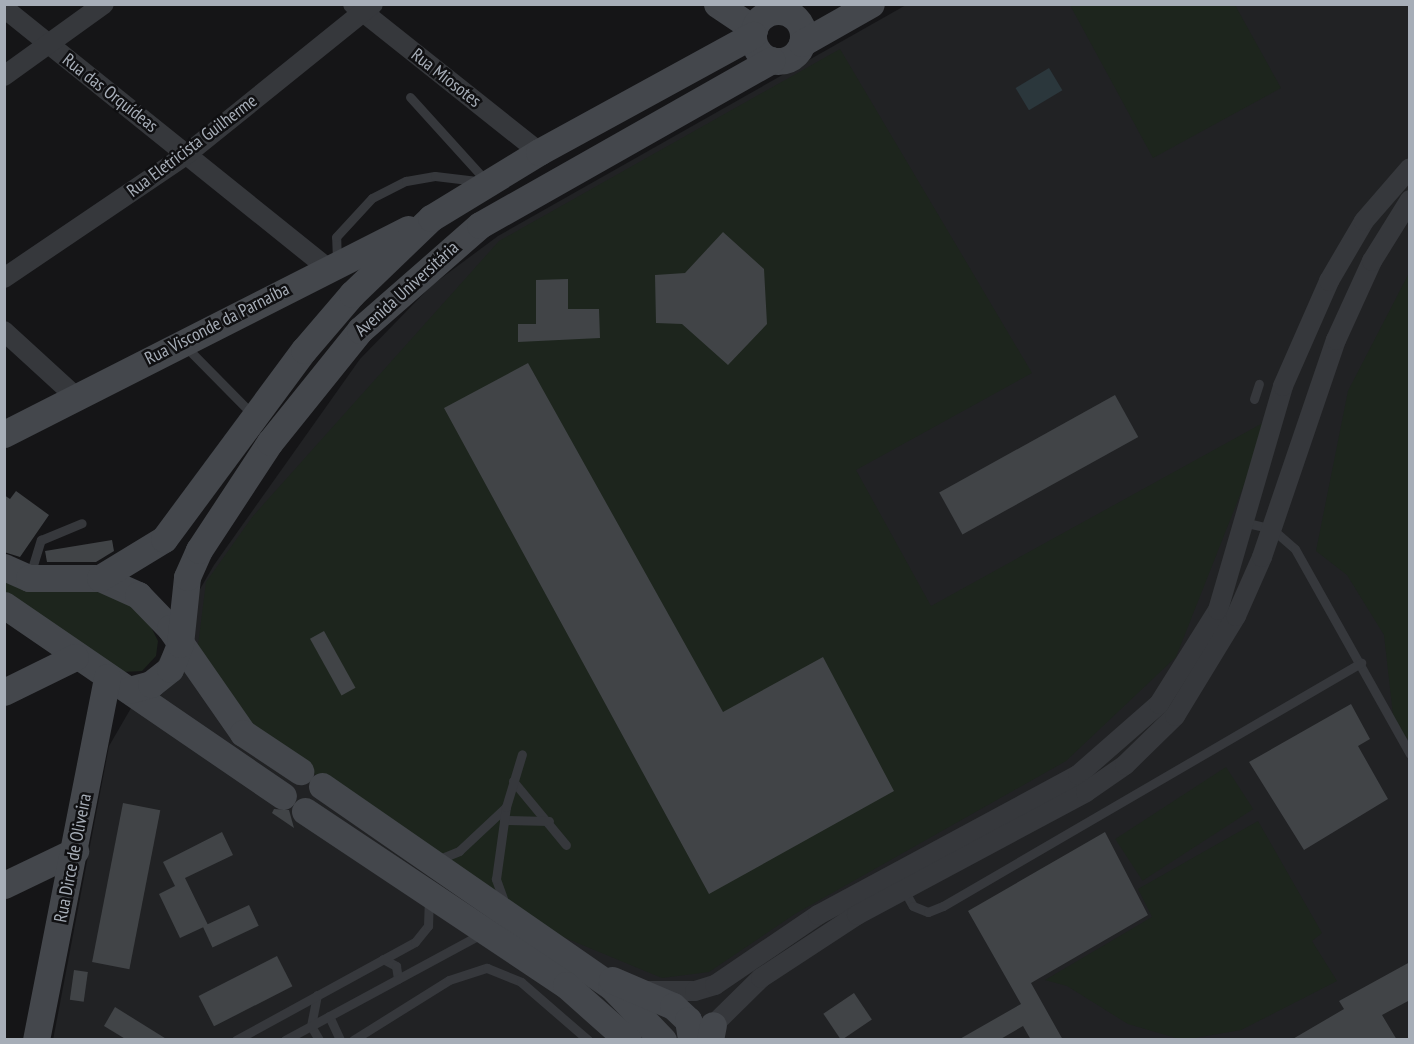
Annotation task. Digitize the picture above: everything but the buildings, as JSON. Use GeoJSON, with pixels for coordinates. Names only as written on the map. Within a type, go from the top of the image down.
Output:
{"type":"FeatureCollection","features":[{"type":"Feature","properties":{"kind":"main road"},"geometry":{"type":"LineString","coordinates":[[717,4],[768,16],[802,28],[802,43],[872,4]]}},
{"type":"Feature","properties":{"kind":"main road"},"geometry":{"type":"LineString","coordinates":[[768,16],[758,50],[772,60]]}},
{"type":"Feature","properties":{"kind":"main road","name":"Avenida Universitária"},"geometry":{"type":"LineString","coordinates":[[100,578],[164,539],[252,421],[352,294],[431,218],[768,16]]}},
{"type":"Feature","properties":{"kind":"main road","name":"Avenida Universitária"},"geometry":{"type":"LineString","coordinates":[[180,644],[187,577],[199,550],[270,442],[360,330],[480,225],[772,60],[787,59],[802,43]]}},
{"type":"Feature","properties":{"kind":"main road"},"geometry":{"type":"LineString","coordinates":[[462,199],[480,225]]}},
{"type":"Feature","properties":{"kind":"main road","name":"Rua Visconde da Parnaíba"},"geometry":{"type":"LineString","coordinates":[[4,434],[332,265],[431,218]]}},
{"type":"Feature","properties":{"kind":"main road"},"geometry":{"type":"LineString","coordinates":[[252,421],[270,442]]}},
{"type":"Feature","properties":{"kind":"main road"},"geometry":{"type":"LineString","coordinates":[[4,567],[29,578],[100,578],[138,595],[180,644],[243,733],[513,916],[592,973],[663,1040]]}},
{"type":"Feature","properties":{"kind":"main road"},"geometry":{"type":"LineString","coordinates":[[4,605],[75,657],[118,683],[351,843],[487,930],[566,985],[628,1040]]}},
{"type":"Feature","properties":{"kind":"main road"},"geometry":{"type":"LineString","coordinates":[[118,683],[163,677],[180,644]]}},
{"type":"Feature","properties":{"kind":"main road"},"geometry":{"type":"LineString","coordinates":[[4,693],[75,657]]}},
{"type":"Feature","properties":{"kind":"main road","name":"Rua Dirce de Oliveira"},"geometry":{"type":"LineString","coordinates":[[36,1040],[75,851],[118,683]]}},
{"type":"Feature","properties":{"kind":"main road"},"geometry":{"type":"LineString","coordinates":[[351,843],[369,819]]}},
{"type":"Feature","properties":{"kind":"main road"},"geometry":{"type":"LineString","coordinates":[[4,885],[75,851]]}},
{"type":"Feature","properties":{"kind":"main road"},"geometry":{"type":"LineString","coordinates":[[592,973],[638,990],[681,1012],[703,1036]]}},
{"type":"Feature","properties":{"kind":"street"},"geometry":{"type":"LineString","coordinates":[[4,76],[104,4]]}},
{"type":"Feature","properties":{"kind":"street","name":"Rua Miosotes"},"geometry":{"type":"LineString","coordinates":[[362,7],[538,152]]}},
{"type":"Feature","properties":{"kind":"street","name":"Rua Eletricista Guilherme"},"geometry":{"type":"LineString","coordinates":[[4,278],[187,154],[362,7]]}},
{"type":"Feature","properties":{"kind":"street","name":"Rua das Orquídeas"},"geometry":{"type":"LineString","coordinates":[[4,8],[187,154],[332,265]]}},
{"type":"Feature","properties":{"kind":"street"},"geometry":{"type":"LineString","coordinates":[[703,1036],[761,978],[904,890],[1086,792],[1153,741],[1215,654],[1272,530],[1359,256],[1386,191],[1410,168]]}},
{"type":"Feature","properties":{"kind":"street"},"geometry":{"type":"LineString","coordinates":[[638,990],[695,991],[715,985],[818,915],[1086,769],[1127,736],[1182,672],[1218,610],[1247,523],[1283,386],[1359,256],[1410,200]]}},
{"type":"Feature","properties":{"kind":"street"},"geometry":{"type":"LineString","coordinates":[[4,331],[75,396]]}},
{"type":"Feature","properties":{"kind":"lane"},"geometry":{"type":"LineString","coordinates":[[410,97],[488,183]]}},
{"type":"Feature","properties":{"kind":"lane"},"geometry":{"type":"LineString","coordinates":[[332,265],[336,237],[372,198],[406,181],[435,176],[488,183]]}},
{"type":"Feature","properties":{"kind":"lane"},"geometry":{"type":"LineString","coordinates":[[181,342],[252,421]]}},
{"type":"Feature","properties":{"kind":"lane"},"geometry":{"type":"LineString","coordinates":[[1254,399],[1259,384]]}},
{"type":"Feature","properties":{"kind":"lane"},"geometry":{"type":"LineString","coordinates":[[29,578],[40,540],[82,523]]}},
{"type":"Feature","properties":{"kind":"lane"},"geometry":{"type":"LineString","coordinates":[[1247,523],[1272,530],[1302,558],[1410,754]]}},
{"type":"Feature","properties":{"kind":"lane"},"geometry":{"type":"LineString","coordinates":[[904,890],[913,906],[928,912],[943,906],[1361,663]]}},
{"type":"Feature","properties":{"kind":"lane"},"geometry":{"type":"LineString","coordinates":[[513,916],[496,879],[506,807],[522,754]]}},
{"type":"Feature","properties":{"kind":"lane"},"geometry":{"type":"LineString","coordinates":[[513,781],[549,821],[566,845]]}},
{"type":"Feature","properties":{"kind":"lane"},"geometry":{"type":"LineString","coordinates":[[433,863],[459,851],[506,807]]}},
{"type":"Feature","properties":{"kind":"lane"},"geometry":{"type":"LineString","coordinates":[[504,820],[549,821]]}},
{"type":"Feature","properties":{"kind":"lane"},"geometry":{"type":"LineString","coordinates":[[236,1040],[415,942],[428,926],[429,895]]}},
{"type":"Feature","properties":{"kind":"lane"},"geometry":{"type":"LineString","coordinates":[[285,1040],[487,930]]}},
{"type":"Feature","properties":{"kind":"lane"},"geometry":{"type":"LineString","coordinates":[[383,959],[396,966],[398,979]]}},
{"type":"Feature","properties":{"kind":"lane"},"geometry":{"type":"LineString","coordinates":[[353,1040],[448,980],[487,968],[521,982],[588,1040]]}},
{"type":"Feature","properties":{"kind":"lane"},"geometry":{"type":"LineString","coordinates":[[317,995],[311,1026],[319,1040]]}},
{"type":"Feature","properties":{"kind":"lane"},"geometry":{"type":"LineString","coordinates":[[329,1016],[340,1040]]}},
{"type":"Feature","properties":{"kind":"shaded area"},"geometry":{"type":"Polygon","coordinates":[[[906,5],[1409,5],[1409,1039],[53,1040],[109,746],[214,565],[360,359],[432,285],[498,236],[906,5]]]}},
{"type":"Feature","properties":{"kind":"shaded area"},"geometry":{"type":"Polygon","coordinates":[[[1070,5],[1235,5],[1281,88],[1153,158],[1070,5]]]}},
{"type":"Feature","properties":{"kind":"shaded area"},"geometry":{"type":"Polygon","coordinates":[[[840,49],[1032,373],[856,470],[931,606],[1270,419],[1176,657],[1066,761],[795,914],[709,972],[662,978],[534,925],[258,735],[197,653],[206,582],[253,516],[499,241],[840,49]]]}},
{"type":"Feature","properties":{"kind":"shaded area"},"geometry":{"type":"Polygon","coordinates":[[[1049,68],[1062,90],[1029,110],[1016,88],[1049,68]]]}},
{"type":"Feature","properties":{"kind":"shaded area"},"geometry":{"type":"Polygon","coordinates":[[[1409,273],[1409,740],[1394,724],[1384,635],[1347,575],[1316,551],[1348,391],[1409,273]]]}},
{"type":"Feature","properties":{"kind":"shaded area"},"geometry":{"type":"Polygon","coordinates":[[[4,574],[115,592],[149,623],[158,641],[156,656],[142,671],[122,672],[5,594],[4,574]]]}},
{"type":"Feature","properties":{"kind":"shaded area"},"geometry":{"type":"Polygon","coordinates":[[[1226,767],[1253,809],[1143,881],[1115,839],[1226,767]]]}},
{"type":"Feature","properties":{"kind":"shaded area"},"geometry":{"type":"Polygon","coordinates":[[[1258,821],[1322,933],[1312,941],[1337,981],[1241,1030],[1183,1040],[1128,1024],[1067,986],[1045,980],[1152,917],[1138,889],[1258,821]]]}}]}
